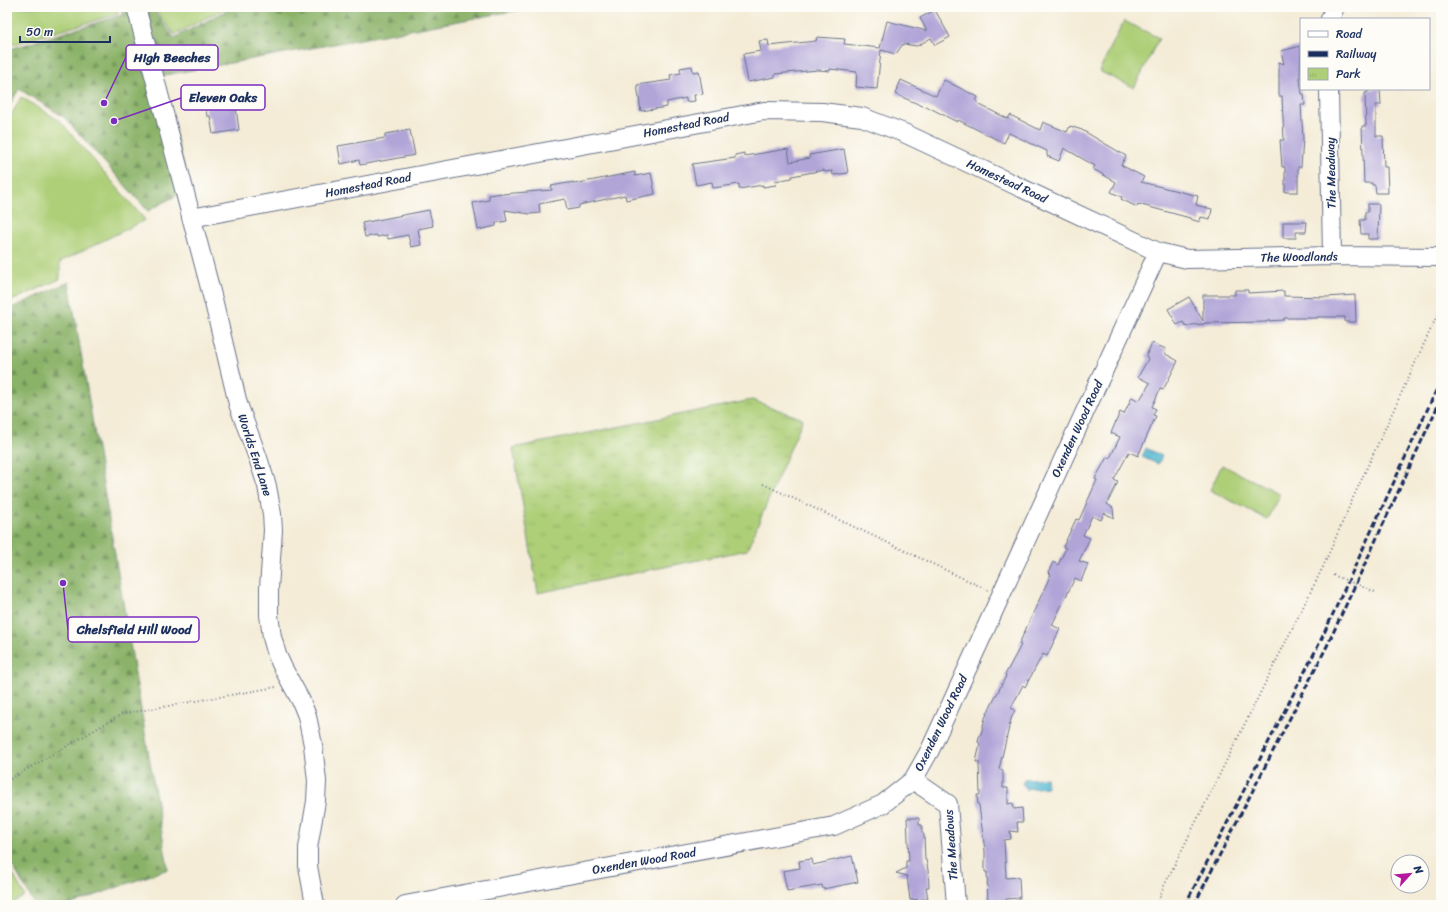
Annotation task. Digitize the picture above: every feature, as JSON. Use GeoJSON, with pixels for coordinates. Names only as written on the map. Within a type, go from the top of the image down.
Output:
{"type":"FeatureCollection","features":[{"type":"Feature","properties":{"kind":"street","name":"Worlds End Lane"},"geometry":{"type":"LineString","coordinates":[[136,7],[214,303],[238,404],[267,486],[273,530],[269,588],[269,615],[272,636],[277,655],[301,701],[307,716],[318,781],[308,848],[308,866],[315,905]]}},
{"type":"Feature","properties":{"kind":"street"},"geometry":{"type":"LineString","coordinates":[[1330,18],[1335,7]]}},
{"type":"Feature","properties":{"kind":"street","name":"The Meadway"},"geometry":{"type":"LineString","coordinates":[[1329,90],[1332,256]]}},
{"type":"Feature","properties":{"kind":"street","name":"Homestead Road"},"geometry":{"type":"LineString","coordinates":[[191,218],[764,111],[822,112],[862,117],[904,133],[1158,252]]}},
{"type":"Feature","properties":{"kind":"street","name":"The Woodlands"},"geometry":{"type":"LineString","coordinates":[[1158,252],[1187,259],[1332,256],[1441,257]]}},
{"type":"Feature","properties":{"kind":"street","name":"Oxenden Wood Road"},"geometry":{"type":"LineString","coordinates":[[405,905],[834,826],[883,804],[913,780],[930,750],[1158,252]]}},
{"type":"Feature","properties":{"kind":"street","name":"The Meadows"},"geometry":{"type":"LineString","coordinates":[[913,780],[948,804],[956,905]]}},
{"type":"Feature","properties":{"kind":"path"},"geometry":{"type":"LineString","coordinates":[[1157,905],[1164,886],[1323,568],[1353,498],[1441,307]]}},
{"type":"Feature","properties":{"kind":"path"},"geometry":{"type":"LineString","coordinates":[[763,484],[1001,596]]}},
{"type":"Feature","properties":{"kind":"path"},"geometry":{"type":"LineString","coordinates":[[1333,575],[1375,592]]}},
{"type":"Feature","properties":{"kind":"path"},"geometry":{"type":"LineString","coordinates":[[7,781],[122,714],[291,684]]}},
{"type":"Feature","properties":{"kind":"green space"},"geometry":{"type":"Polygon","coordinates":[[[7,7],[117,7],[118,14],[7,46],[7,7]]]}},
{"type":"Feature","properties":{"kind":"green space"},"geometry":{"type":"Polygon","coordinates":[[[121,7],[151,7],[174,38],[233,7],[535,7],[160,76],[190,188],[148,211],[64,117],[19,89],[7,110],[7,50],[122,15],[121,7]]]}},
{"type":"Feature","properties":{"kind":"green space"},"geometry":{"type":"Polygon","coordinates":[[[153,7],[227,7],[174,35],[153,7]]]}},
{"type":"Feature","properties":{"kind":"green space"},"geometry":{"type":"Polygon","coordinates":[[[1124,21],[1159,38],[1134,88],[1099,71],[1124,21]]]}},
{"type":"Feature","properties":{"kind":"green space"},"geometry":{"type":"Polygon","coordinates":[[[21,97],[60,121],[145,220],[60,262],[60,279],[7,303],[7,123],[21,97]]]}},
{"type":"Feature","properties":{"kind":"green space"},"geometry":{"type":"Polygon","coordinates":[[[69,282],[168,869],[69,905],[35,905],[7,856],[7,310],[69,282]]]}},
{"type":"Feature","properties":{"kind":"green space"},"geometry":{"type":"Polygon","coordinates":[[[752,400],[803,419],[747,550],[538,593],[513,448],[752,400]]]}},
{"type":"Feature","properties":{"kind":"green space"},"geometry":{"type":"Polygon","coordinates":[[[1222,465],[1280,494],[1267,519],[1210,490],[1222,465]]]}},
{"type":"Feature","properties":{"kind":"green space"},"geometry":{"type":"Polygon","coordinates":[[[7,863],[25,896],[9,905],[7,905],[7,863]]]}},
{"type":"Feature","properties":{"kind":"water"},"geometry":{"type":"Polygon","coordinates":[[[1146,448],[1162,456],[1158,464],[1142,457],[1146,448]]]}},
{"type":"Feature","properties":{"kind":"water"},"geometry":{"type":"Polygon","coordinates":[[[1046,778],[1047,787],[1025,789],[1026,786],[1022,783],[1024,782],[1024,779],[1046,778]]]}},
{"type":"Feature","properties":{"kind":"building"},"geometry":{"type":"Polygon","coordinates":[[[935,10],[950,37],[935,45],[931,38],[917,46],[903,44],[896,54],[881,50],[877,89],[856,87],[857,72],[830,69],[830,71],[818,70],[775,74],[775,77],[748,82],[743,54],[761,51],[759,41],[768,40],[769,46],[816,41],[817,37],[845,39],[844,44],[880,48],[887,21],[927,31],[920,18],[935,10]]]}},
{"type":"Feature","properties":{"kind":"building"},"geometry":{"type":"Polygon","coordinates":[[[1300,46],[1300,90],[1301,90],[1302,94],[1304,94],[1305,105],[1301,105],[1303,139],[1301,167],[1298,167],[1298,192],[1285,192],[1285,167],[1282,167],[1280,140],[1284,140],[1282,96],[1279,96],[1279,62],[1284,64],[1281,51],[1300,46]]]}},
{"type":"Feature","properties":{"kind":"building"},"geometry":{"type":"Polygon","coordinates":[[[692,66],[693,72],[699,71],[703,94],[694,95],[695,101],[686,102],[686,98],[667,102],[667,107],[641,111],[637,85],[671,80],[670,75],[681,73],[680,68],[692,66]]]}},
{"type":"Feature","properties":{"kind":"building"},"geometry":{"type":"Polygon","coordinates":[[[901,80],[936,96],[944,80],[978,97],[976,101],[979,103],[978,104],[1008,119],[1010,115],[1040,130],[1043,122],[1067,132],[1070,126],[1082,130],[1126,156],[1121,165],[1144,177],[1141,182],[1198,196],[1196,205],[1212,209],[1210,219],[1201,217],[1200,222],[1138,204],[1137,207],[1111,192],[1116,182],[1093,169],[1095,166],[1064,148],[1059,161],[1047,156],[1047,151],[1009,133],[1004,143],[958,120],[957,122],[926,106],[925,107],[895,94],[901,80]]]}},
{"type":"Feature","properties":{"kind":"building"},"geometry":{"type":"Polygon","coordinates":[[[1368,90],[1380,90],[1381,105],[1376,105],[1376,136],[1383,136],[1384,167],[1387,167],[1388,193],[1376,193],[1375,185],[1372,185],[1372,183],[1364,183],[1362,126],[1366,126],[1365,93],[1368,92],[1368,90]]]}},
{"type":"Feature","properties":{"kind":"building"},"geometry":{"type":"Polygon","coordinates":[[[235,100],[239,130],[213,134],[210,116],[207,116],[205,105],[235,100]]]}},
{"type":"Feature","properties":{"kind":"building"},"geometry":{"type":"Polygon","coordinates":[[[410,130],[415,155],[360,165],[359,160],[341,164],[338,146],[385,138],[385,134],[410,130]]]}},
{"type":"Feature","properties":{"kind":"building"},"geometry":{"type":"Polygon","coordinates":[[[788,149],[790,162],[810,158],[809,155],[844,149],[848,173],[833,175],[832,171],[825,172],[824,170],[775,181],[776,185],[763,187],[763,185],[739,189],[739,184],[713,188],[712,182],[696,185],[692,164],[735,158],[735,155],[744,153],[744,156],[788,149]]]}},
{"type":"Feature","properties":{"kind":"building"},"geometry":{"type":"Polygon","coordinates":[[[635,172],[635,176],[651,173],[655,194],[626,200],[625,195],[579,205],[579,208],[567,210],[565,199],[539,204],[540,213],[530,214],[505,210],[507,221],[496,223],[496,226],[478,230],[473,203],[489,200],[489,195],[552,190],[551,186],[574,182],[574,184],[635,172]]]}},
{"type":"Feature","properties":{"kind":"building"},"geometry":{"type":"Polygon","coordinates":[[[1368,204],[1379,204],[1378,239],[1368,239],[1368,234],[1361,234],[1360,220],[1365,220],[1365,212],[1368,212],[1368,204]]]}},
{"type":"Feature","properties":{"kind":"building"},"geometry":{"type":"Polygon","coordinates":[[[429,210],[433,226],[418,229],[421,245],[411,247],[408,235],[388,239],[387,235],[365,237],[362,223],[429,210]]]}},
{"type":"Feature","properties":{"kind":"building"},"geometry":{"type":"Polygon","coordinates":[[[1283,222],[1307,222],[1306,232],[1296,232],[1296,238],[1283,238],[1283,222]]]}},
{"type":"Feature","properties":{"kind":"building"},"geometry":{"type":"Polygon","coordinates":[[[1235,290],[1248,290],[1248,293],[1284,291],[1284,296],[1327,297],[1355,295],[1356,322],[1345,322],[1345,317],[1317,317],[1284,318],[1284,320],[1267,322],[1204,323],[1187,327],[1183,322],[1177,325],[1168,309],[1189,297],[1203,321],[1203,295],[1235,295],[1235,290]]]}},
{"type":"Feature","properties":{"kind":"building"},"geometry":{"type":"Polygon","coordinates":[[[1152,343],[1166,349],[1164,353],[1178,361],[1163,390],[1160,389],[1152,407],[1156,409],[1153,415],[1156,416],[1138,456],[1129,452],[1114,480],[1118,482],[1107,504],[1113,508],[1114,518],[1104,513],[1101,520],[1092,516],[1083,535],[1090,538],[1079,561],[1088,564],[1081,581],[1075,578],[1052,625],[1060,629],[1047,656],[1043,654],[1025,687],[1023,685],[1011,708],[1015,710],[1011,719],[999,769],[1003,770],[1003,788],[1008,788],[1008,804],[1013,803],[1014,809],[1022,808],[1023,822],[1017,822],[1018,832],[1010,831],[1011,839],[1004,840],[1006,878],[1019,877],[1020,898],[1006,899],[1006,905],[988,905],[985,851],[977,795],[980,795],[979,762],[976,762],[980,744],[978,742],[979,737],[985,718],[1021,645],[1019,644],[1051,574],[1048,573],[1053,562],[1058,565],[1066,548],[1063,547],[1076,519],[1079,520],[1097,480],[1095,479],[1107,457],[1110,458],[1120,437],[1111,433],[1120,412],[1124,414],[1132,397],[1139,401],[1150,383],[1138,377],[1148,359],[1146,356],[1152,343]]]}},
{"type":"Feature","properties":{"kind":"building"},"geometry":{"type":"Polygon","coordinates":[[[907,818],[919,818],[919,825],[922,825],[925,860],[928,870],[929,887],[926,887],[928,899],[910,900],[907,876],[896,873],[906,868],[906,861],[909,861],[907,818]]]}},
{"type":"Feature","properties":{"kind":"building"},"geometry":{"type":"Polygon","coordinates":[[[852,856],[858,882],[823,889],[822,885],[787,891],[783,871],[800,868],[799,861],[812,859],[813,865],[852,856]]]}},
{"type":"Feature","properties":{"kind":"railway"},"geometry":{"type":"LineString","coordinates":[[1185,905],[1320,642],[1441,380]]}},
{"type":"Feature","properties":{"kind":"railway"},"geometry":{"type":"LineString","coordinates":[[1194,905],[1327,646],[1441,399]]}},
{"type":"Feature","properties":{"kind":"place","name":"High Beeches"},"geometry":{"type":"Point","coordinates":[104,103]}},
{"type":"Feature","properties":{"kind":"place","name":"Eleven Oaks"},"geometry":{"type":"Point","coordinates":[114,121]}},
{"type":"Feature","properties":{"kind":"place","name":"Chelsfield Hill Wood"},"geometry":{"type":"Point","coordinates":[63,583]}}]}
